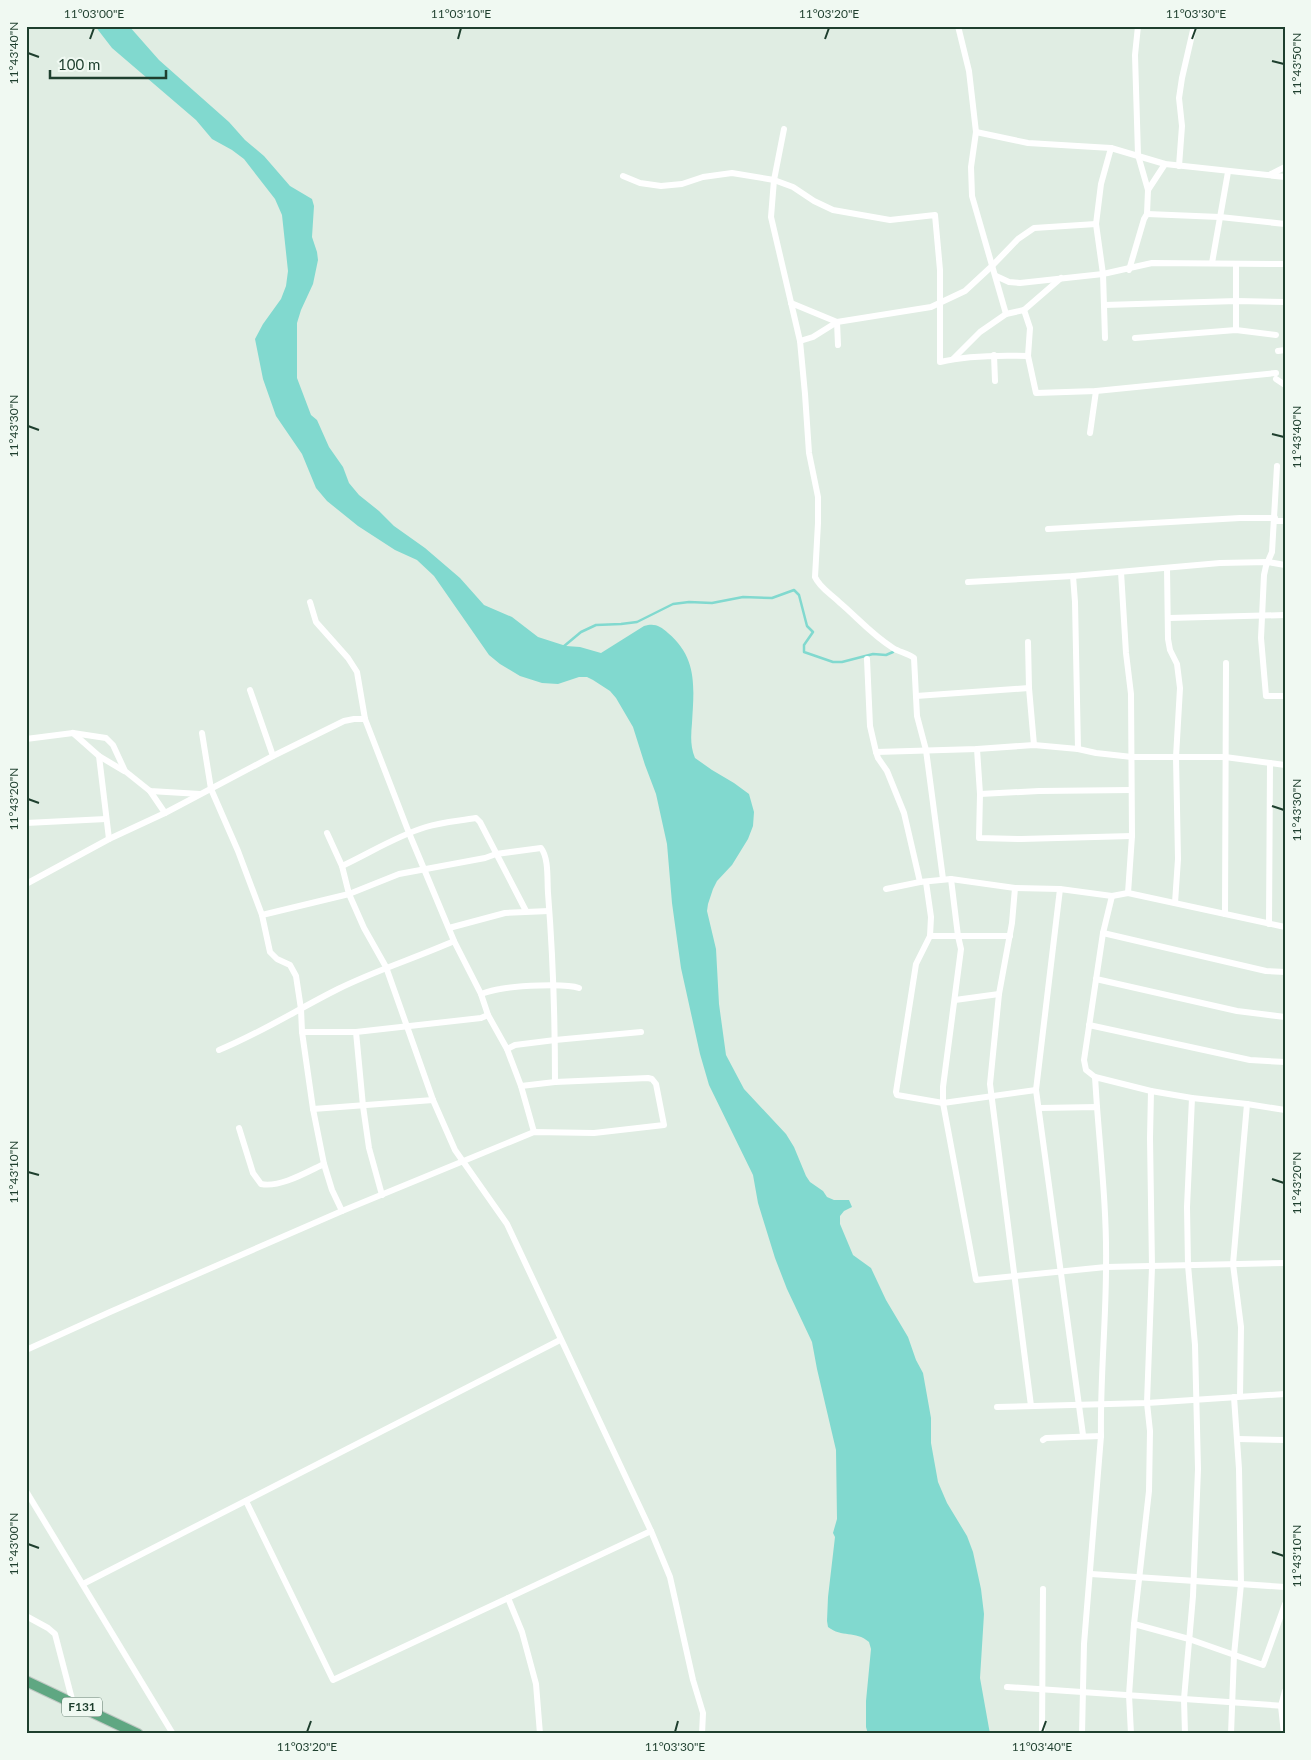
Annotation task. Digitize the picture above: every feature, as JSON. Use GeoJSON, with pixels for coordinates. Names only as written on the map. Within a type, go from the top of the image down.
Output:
{"type":"FeatureCollection","features":[{"type":"Feature","properties":{"kind":"main road","name":"F131"},"geometry":{"type":"LineString","coordinates":[[26,1681],[138,1734]]}},
{"type":"Feature","properties":{"kind":"street"},"geometry":{"type":"LineString","coordinates":[[958,26],[969,71],[976,132],[970,167],[972,196],[1006,314]]}},
{"type":"Feature","properties":{"kind":"street"},"geometry":{"type":"LineString","coordinates":[[1129,270],[1144,218],[1147,214],[1148,190],[1138,156],[1135,55],[1138,26]]}},
{"type":"Feature","properties":{"kind":"street"},"geometry":{"type":"LineString","coordinates":[[1179,166],[1182,126],[1180,98],[1182,78],[1194,26]]}},
{"type":"Feature","properties":{"kind":"street"},"geometry":{"type":"LineString","coordinates":[[784,129],[774,180],[771,217],[800,341],[809,453],[818,497],[815,577],[818,584],[841,603],[863,626],[894,649],[909,654],[914,658],[917,716],[926,750],[943,879]]}},
{"type":"Feature","properties":{"kind":"street"},"geometry":{"type":"LineString","coordinates":[[976,132],[1028,143],[1111,148],[1165,164],[1285,177]]}},
{"type":"Feature","properties":{"kind":"street"},"geometry":{"type":"LineString","coordinates":[[1105,338],[1103,274],[1096,224],[1101,184],[1111,148]]}},
{"type":"Feature","properties":{"kind":"street"},"geometry":{"type":"LineString","coordinates":[[1148,190],[1165,164]]}},
{"type":"Feature","properties":{"kind":"street"},"geometry":{"type":"LineString","coordinates":[[1271,174],[1285,167]]}},
{"type":"Feature","properties":{"kind":"street"},"geometry":{"type":"LineString","coordinates":[[1212,262],[1228,172]]}},
{"type":"Feature","properties":{"kind":"street"},"geometry":{"type":"LineString","coordinates":[[623,176],[640,184],[661,186],[682,184],[725,173],[774,180],[833,210],[890,220],[935,215],[940,270],[940,362],[994,355],[1028,356]]}},
{"type":"Feature","properties":{"kind":"street"},"geometry":{"type":"LineString","coordinates":[[1147,214],[1220,217],[1285,224]]}},
{"type":"Feature","properties":{"kind":"street"},"geometry":{"type":"LineString","coordinates":[[800,341],[812,337],[837,322],[940,304],[965,291],[1018,238],[1034,228],[1096,224]]}},
{"type":"Feature","properties":{"kind":"street"},"geometry":{"type":"LineString","coordinates":[[996,276],[1009,282],[1020,283],[1103,274],[1152,264],[1212,262],[1285,264]]}},
{"type":"Feature","properties":{"kind":"street"},"geometry":{"type":"LineString","coordinates":[[1236,264],[1236,330]]}},
{"type":"Feature","properties":{"kind":"street"},"geometry":{"type":"LineString","coordinates":[[954,359],[980,332],[1006,314],[1024,310],[1061,278]]}},
{"type":"Feature","properties":{"kind":"street"},"geometry":{"type":"LineString","coordinates":[[1104,305],[1237,301],[1285,302]]}},
{"type":"Feature","properties":{"kind":"street"},"geometry":{"type":"LineString","coordinates":[[791,303],[837,322]]}},
{"type":"Feature","properties":{"kind":"street"},"geometry":{"type":"LineString","coordinates":[[1024,310],[1030,328],[1028,356],[1036,393],[1096,391],[1276,376],[1285,385]]}},
{"type":"Feature","properties":{"kind":"street"},"geometry":{"type":"LineString","coordinates":[[837,322],[838,345]]}},
{"type":"Feature","properties":{"kind":"street"},"geometry":{"type":"LineString","coordinates":[[1135,338],[1236,330],[1276,335]]}},
{"type":"Feature","properties":{"kind":"street"},"geometry":{"type":"LineString","coordinates":[[994,355],[995,381]]}},
{"type":"Feature","properties":{"kind":"street"},"geometry":{"type":"LineString","coordinates":[[1090,433],[1096,391]]}},
{"type":"Feature","properties":{"kind":"street"},"geometry":{"type":"LineString","coordinates":[[1285,472],[1277,470],[1272,552],[1264,575],[1261,616],[1266,696],[1285,696]]}},
{"type":"Feature","properties":{"kind":"street"},"geometry":{"type":"LineString","coordinates":[[1048,529],[1240,518],[1285,520]]}},
{"type":"Feature","properties":{"kind":"street"},"geometry":{"type":"LineString","coordinates":[[968,582],[1073,576],[1220,563],[1268,562],[1285,565]]}},
{"type":"Feature","properties":{"kind":"street"},"geometry":{"type":"LineString","coordinates":[[1167,568],[1168,639],[1170,650],[1177,664],[1180,688],[1176,757],[1178,859],[1176,903]]}},
{"type":"Feature","properties":{"kind":"street"},"geometry":{"type":"LineString","coordinates":[[1121,572],[1126,653],[1131,694],[1132,836],[1128,893]]}},
{"type":"Feature","properties":{"kind":"street"},"geometry":{"type":"LineString","coordinates":[[1073,576],[1078,749]]}},
{"type":"Feature","properties":{"kind":"street"},"geometry":{"type":"LineString","coordinates":[[310,602],[316,622],[348,658],[357,672],[365,719],[454,942],[481,994],[488,1015],[506,1049],[521,1086],[534,1132]]}},
{"type":"Feature","properties":{"kind":"street"},"geometry":{"type":"LineString","coordinates":[[1169,618],[1285,615]]}},
{"type":"Feature","properties":{"kind":"street"},"geometry":{"type":"LineString","coordinates":[[1028,642],[1029,688],[1034,745]]}},
{"type":"Feature","properties":{"kind":"street"},"geometry":{"type":"LineString","coordinates":[[867,659],[870,726],[876,752],[887,771],[904,813],[931,917],[930,936],[916,964],[897,1095],[943,1103],[1036,1090]]}},
{"type":"Feature","properties":{"kind":"street"},"geometry":{"type":"LineString","coordinates":[[1225,914],[1226,663]]}},
{"type":"Feature","properties":{"kind":"street"},"geometry":{"type":"LineString","coordinates":[[916,696],[1029,688]]}},
{"type":"Feature","properties":{"kind":"street"},"geometry":{"type":"LineString","coordinates":[[250,690],[273,756]]}},
{"type":"Feature","properties":{"kind":"street"},"geometry":{"type":"LineString","coordinates":[[26,884],[109,839],[165,813],[344,721],[365,719]]}},
{"type":"Feature","properties":{"kind":"street"},"geometry":{"type":"LineString","coordinates":[[26,739],[73,733],[106,738],[113,745],[124,771]]}},
{"type":"Feature","properties":{"kind":"street"},"geometry":{"type":"LineString","coordinates":[[73,733],[99,756],[124,771],[150,791],[165,813]]}},
{"type":"Feature","properties":{"kind":"street"},"geometry":{"type":"LineString","coordinates":[[202,733],[211,789],[238,851],[262,915],[270,952],[277,959],[290,965],[296,976],[313,1109],[324,1164],[332,1190],[342,1211]]}},
{"type":"Feature","properties":{"kind":"street"},"geometry":{"type":"LineString","coordinates":[[876,752],[891,753],[1034,745],[1132,757],[1225,757],[1285,765]]}},
{"type":"Feature","properties":{"kind":"street"},"geometry":{"type":"LineString","coordinates":[[977,749],[980,794],[979,838],[1021,840],[1132,836]]}},
{"type":"Feature","properties":{"kind":"street"},"geometry":{"type":"LineString","coordinates":[[99,756],[109,839]]}},
{"type":"Feature","properties":{"kind":"street"},"geometry":{"type":"LineString","coordinates":[[1269,924],[1270,763]]}},
{"type":"Feature","properties":{"kind":"street"},"geometry":{"type":"LineString","coordinates":[[980,794],[1039,790],[1131,790]]}},
{"type":"Feature","properties":{"kind":"street"},"geometry":{"type":"LineString","coordinates":[[150,791],[202,794]]}},
{"type":"Feature","properties":{"kind":"street"},"geometry":{"type":"LineString","coordinates":[[342,866],[378,846],[409,833],[426,827],[476,818],[480,822],[526,911]]}},
{"type":"Feature","properties":{"kind":"street"},"geometry":{"type":"LineString","coordinates":[[26,823],[106,819]]}},
{"type":"Feature","properties":{"kind":"street"},"geometry":{"type":"LineString","coordinates":[[327,833],[342,866],[349,894],[364,928],[386,967],[433,1100],[455,1150],[507,1224],[651,1531],[670,1577],[693,1680],[703,1713],[702,1734]]}},
{"type":"Feature","properties":{"kind":"street"},"geometry":{"type":"LineString","coordinates":[[262,915],[349,894],[400,874],[485,858],[496,854],[541,848],[545,859],[549,911],[555,1040],[554,1082]]}},
{"type":"Feature","properties":{"kind":"street"},"geometry":{"type":"LineString","coordinates":[[951,879],[961,949],[956,1000],[942,1087],[943,1103],[976,1280],[1106,1267],[1285,1263]]}},
{"type":"Feature","properties":{"kind":"street"},"geometry":{"type":"LineString","coordinates":[[886,889],[951,879],[1016,888],[1060,889],[1112,896],[1128,893],[1285,927]]}},
{"type":"Feature","properties":{"kind":"street"},"geometry":{"type":"LineString","coordinates":[[1016,888],[1010,936],[999,994],[990,1068],[991,1096],[1031,1406]]}},
{"type":"Feature","properties":{"kind":"street"},"geometry":{"type":"LineString","coordinates":[[1060,889],[1036,1090],[1083,1435]]}},
{"type":"Feature","properties":{"kind":"street"},"geometry":{"type":"LineString","coordinates":[[1112,896],[1103,934],[1089,1025],[1084,1060],[1086,1070],[1095,1077],[1151,1091],[1285,1110]]}},
{"type":"Feature","properties":{"kind":"street"},"geometry":{"type":"LineString","coordinates":[[449,928],[505,913],[549,911]]}},
{"type":"Feature","properties":{"kind":"street"},"geometry":{"type":"LineString","coordinates":[[1103,934],[1266,971],[1285,972]]}},
{"type":"Feature","properties":{"kind":"street"},"geometry":{"type":"LineString","coordinates":[[930,936],[1010,936]]}},
{"type":"Feature","properties":{"kind":"street"},"geometry":{"type":"LineString","coordinates":[[219,1050],[240,1042],[338,989],[386,967],[454,942]]}},
{"type":"Feature","properties":{"kind":"street"},"geometry":{"type":"LineString","coordinates":[[1096,979],[1237,1011],[1285,1017]]}},
{"type":"Feature","properties":{"kind":"street"},"geometry":{"type":"LineString","coordinates":[[481,994],[500,989],[553,986],[573,986],[579,988]]}},
{"type":"Feature","properties":{"kind":"street"},"geometry":{"type":"LineString","coordinates":[[956,1000],[999,994]]}},
{"type":"Feature","properties":{"kind":"street"},"geometry":{"type":"LineString","coordinates":[[302,1032],[356,1032],[481,1018],[488,1015]]}},
{"type":"Feature","properties":{"kind":"street"},"geometry":{"type":"LineString","coordinates":[[1089,1025],[1250,1060],[1285,1062]]}},
{"type":"Feature","properties":{"kind":"street"},"geometry":{"type":"LineString","coordinates":[[356,1032],[368,1148],[382,1195]]}},
{"type":"Feature","properties":{"kind":"street"},"geometry":{"type":"LineString","coordinates":[[506,1049],[516,1045],[555,1040],[641,1032]]}},
{"type":"Feature","properties":{"kind":"street"},"geometry":{"type":"LineString","coordinates":[[1082,1734],[1084,1644],[1101,1436],[1100,1404],[1106,1267],[1106,1220],[1095,1077]]}},
{"type":"Feature","properties":{"kind":"street"},"geometry":{"type":"LineString","coordinates":[[26,1350],[342,1211],[534,1132],[594,1133],[664,1124],[656,1084],[652,1079],[554,1082],[521,1086]]}},
{"type":"Feature","properties":{"kind":"street"},"geometry":{"type":"LineString","coordinates":[[1131,1734],[1129,1695],[1134,1624],[1149,1491],[1150,1431],[1147,1403],[1152,1267],[1151,1091]]}},
{"type":"Feature","properties":{"kind":"street"},"geometry":{"type":"LineString","coordinates":[[1185,1734],[1184,1699],[1198,1469],[1195,1344],[1188,1265],[1187,1207],[1192,1098]]}},
{"type":"Feature","properties":{"kind":"street"},"geometry":{"type":"LineString","coordinates":[[313,1109],[433,1100]]}},
{"type":"Feature","properties":{"kind":"street"},"geometry":{"type":"LineString","coordinates":[[1231,1734],[1234,1655],[1241,1584],[1237,1396],[1241,1327],[1233,1264],[1247,1104]]}},
{"type":"Feature","properties":{"kind":"street"},"geometry":{"type":"LineString","coordinates":[[1039,1108],[1098,1107]]}},
{"type":"Feature","properties":{"kind":"street"},"geometry":{"type":"LineString","coordinates":[[239,1128],[253,1173],[261,1184],[268,1186],[280,1183],[324,1164]]}},
{"type":"Feature","properties":{"kind":"street"},"geometry":{"type":"LineString","coordinates":[[83,1584],[560,1340]]}},
{"type":"Feature","properties":{"kind":"street"},"geometry":{"type":"LineString","coordinates":[[997,1406],[1147,1403],[1285,1394]]}},
{"type":"Feature","properties":{"kind":"street"},"geometry":{"type":"LineString","coordinates":[[1043,1440],[1046,1438],[1083,1435],[1101,1436]]}},
{"type":"Feature","properties":{"kind":"street"},"geometry":{"type":"LineString","coordinates":[[1238,1439],[1285,1440]]}},
{"type":"Feature","properties":{"kind":"street"},"geometry":{"type":"LineString","coordinates":[[26,1491],[173,1734]]}},
{"type":"Feature","properties":{"kind":"street"},"geometry":{"type":"LineString","coordinates":[[246,1501],[333,1680],[651,1531]]}},
{"type":"Feature","properties":{"kind":"street"},"geometry":{"type":"LineString","coordinates":[[1090,1574],[1285,1587]]}},
{"type":"Feature","properties":{"kind":"street"},"geometry":{"type":"LineString","coordinates":[[1042,1734],[1043,1588]]}},
{"type":"Feature","properties":{"kind":"street"},"geometry":{"type":"LineString","coordinates":[[508,1598],[522,1632],[536,1684],[540,1734]]}},
{"type":"Feature","properties":{"kind":"street"},"geometry":{"type":"LineString","coordinates":[[1134,1624],[1189,1639],[1263,1665],[1285,1604]]}},
{"type":"Feature","properties":{"kind":"street"},"geometry":{"type":"LineString","coordinates":[[26,1616],[55,1634],[73,1703]]}},
{"type":"Feature","properties":{"kind":"street"},"geometry":{"type":"LineString","coordinates":[[1008,1687],[1283,1706]]}},
{"type":"Feature","properties":{"kind":"street"},"geometry":{"type":"LineString","coordinates":[[1284,1734],[1283,1706],[1285,1691]]}},
{"type":"Feature","properties":{"kind":"water"},"geometry":{"type":"Polygon","coordinates":[[[95,26],[129,26],[159,60],[229,122],[245,140],[264,156],[290,186],[312,199],[314,206],[312,237],[318,260],[313,284],[297,323],[297,378],[311,415],[317,420],[329,447],[343,467],[349,483],[359,495],[394,526],[425,548],[460,578],[484,605],[512,617],[538,637],[566,646],[580,647],[601,653],[644,626],[654,625],[668,633],[685,653],[692,674],[691,740],[695,758],[749,794],[754,812],[753,826],[748,839],[732,865],[717,881],[707,911],[716,949],[719,1004],[726,1055],[744,1089],[786,1134],[810,1182],[823,1191],[827,1197],[834,1200],[849,1200],[852,1207],[844,1211],[840,1216],[840,1224],[853,1255],[871,1268],[886,1300],[908,1337],[923,1373],[931,1418],[931,1443],[938,1482],[947,1503],[967,1536],[973,1552],[981,1589],[984,1614],[980,1678],[990,1734],[868,1734],[866,1727],[866,1701],[871,1649],[869,1642],[859,1636],[838,1632],[828,1627],[828,1597],[835,1537],[833,1533],[837,1519],[836,1450],[812,1342],[787,1289],[775,1258],[758,1203],[753,1175],[709,1085],[700,1054],[681,968],[672,903],[667,844],[656,794],[633,727],[610,691],[587,677],[579,677],[558,684],[542,683],[520,676],[500,664],[489,655],[434,576],[417,560],[395,550],[358,526],[327,501],[316,488],[302,454],[276,416],[263,379],[255,339],[281,299],[286,286],[288,271],[282,215],[275,199],[244,159],[212,139],[196,120],[112,48],[95,26]]]}},
{"type":"Feature","properties":{"kind":"waterway"},"geometry":{"type":"LineString","coordinates":[[563,647],[581,632],[596,625],[637,622],[673,604],[689,602],[712,603],[743,597],[772,598],[794,590],[799,595],[807,626],[813,632],[804,645],[804,652],[833,662],[842,662],[873,654],[886,655],[893,652]]}}]}
